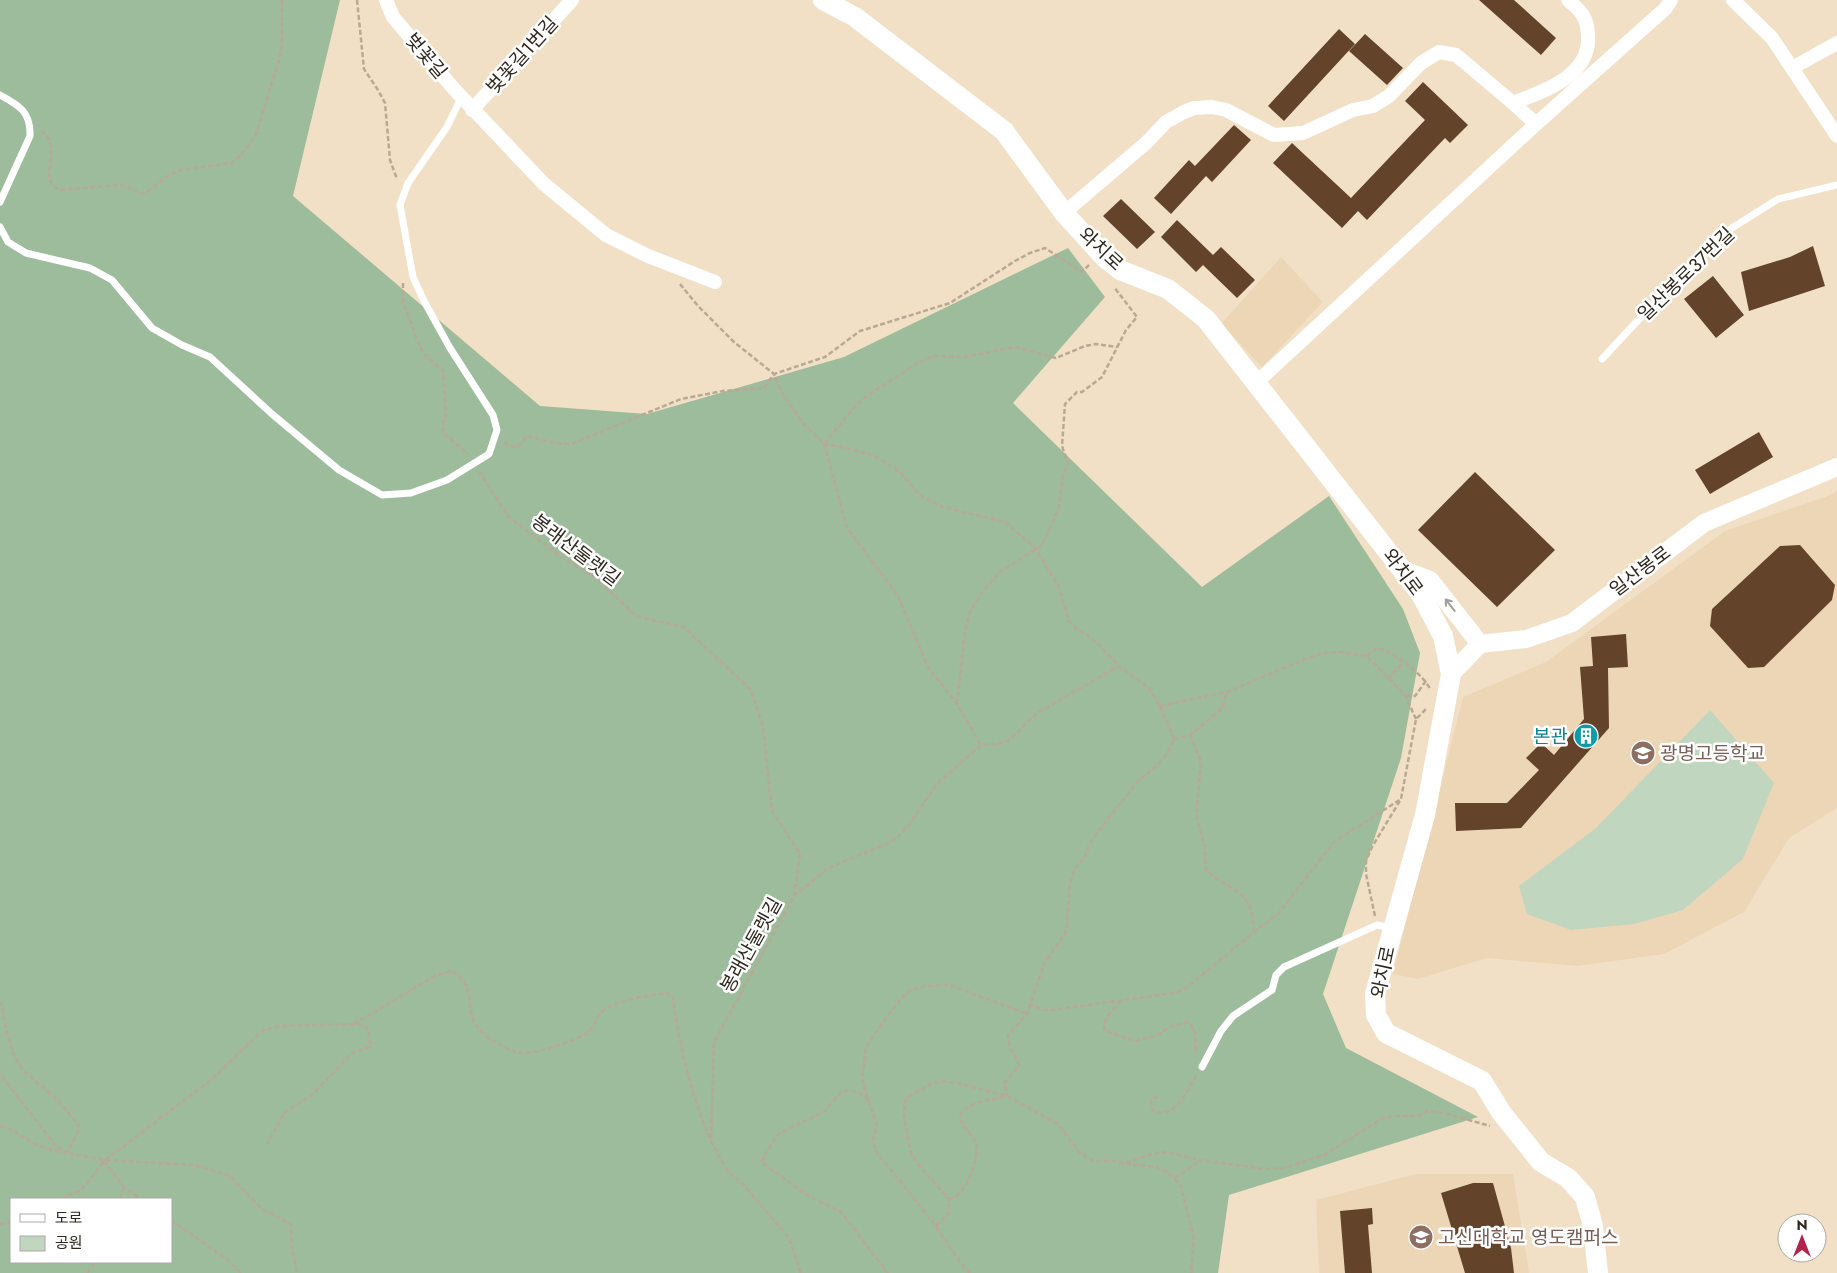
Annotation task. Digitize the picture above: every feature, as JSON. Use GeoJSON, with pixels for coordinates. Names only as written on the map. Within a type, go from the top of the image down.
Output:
{"type":"FeatureCollection","features":[{"type":"Feature","properties":{"kind":"main road","name":"와치로"},"geometry":{"type":"LineString","coordinates":[[823,0],[855,17],[1004,131],[1064,213],[1101,254],[1120,270],[1168,289],[1206,319],[1421,594],[1443,636],[1451,674],[1426,815],[1385,926],[1375,994],[1376,1015],[1386,1033],[1482,1081],[1501,1112],[1541,1162],[1568,1178],[1585,1197],[1593,1226],[1598,1273]]}},
{"type":"Feature","properties":{"kind":"street","name":"벚꽃길"},"geometry":{"type":"LineString","coordinates":[[386,0],[393,17],[472,110],[544,184],[606,236],[666,263],[715,282]]}},
{"type":"Feature","properties":{"kind":"street","name":"벚꽃길1번길"},"geometry":{"type":"LineString","coordinates":[[472,110],[572,0]]}},
{"type":"Feature","properties":{"kind":"street"},"geometry":{"type":"LineString","coordinates":[[1514,103],[1551,88],[1573,73],[1581,63],[1588,45],[1587,22],[1580,10],[1568,0]]}},
{"type":"Feature","properties":{"kind":"street"},"geometry":{"type":"LineString","coordinates":[[1256,383],[1536,124],[1665,9],[1671,0]]}},
{"type":"Feature","properties":{"kind":"street"},"geometry":{"type":"LineString","coordinates":[[1733,0],[1772,38],[1837,136]]}},
{"type":"Feature","properties":{"kind":"street"},"geometry":{"type":"LineString","coordinates":[[1792,68],[1837,43]]}},
{"type":"Feature","properties":{"kind":"street"},"geometry":{"type":"LineString","coordinates":[[1064,213],[1146,143],[1166,122],[1184,112],[1194,108],[1212,107],[1226,110],[1274,134],[1303,133],[1353,110],[1374,106],[1390,96],[1421,63],[1439,52],[1456,55],[1514,103],[1536,124]]}},
{"type":"Feature","properties":{"kind":"street","name":"일산봉로"},"geometry":{"type":"LineString","coordinates":[[1480,644],[1526,638],[1572,623],[1704,523],[1837,468]]}},
{"type":"Feature","properties":{"kind":"street"},"geometry":{"type":"LineString","coordinates":[[1403,570],[1430,580],[1480,644],[1451,674]]}},
{"type":"Feature","properties":{"kind":"lane"},"geometry":{"type":"LineString","coordinates":[[0,95],[19,105],[26,114],[30,130],[30,136],[0,202]]}},
{"type":"Feature","properties":{"kind":"lane"},"geometry":{"type":"LineString","coordinates":[[0,227],[8,242],[26,253],[90,268],[112,280],[152,328],[210,357],[272,414],[339,470],[382,495],[411,492],[447,480],[488,454],[497,430],[493,415],[450,348],[413,277],[400,205],[408,183],[447,127],[462,98]]}},
{"type":"Feature","properties":{"kind":"lane","name":"일산봉로37번길"},"geometry":{"type":"LineString","coordinates":[[1602,359],[1679,276],[1732,228],[1778,199],[1837,185]]}},
{"type":"Feature","properties":{"kind":"lane"},"geometry":{"type":"LineString","coordinates":[[1202,1067],[1221,1031],[1233,1016],[1272,990],[1276,975],[1284,967],[1385,926]]}},
{"type":"Feature","properties":{"kind":"path"},"geometry":{"type":"LineString","coordinates":[[30,130],[38,130],[49,139],[51,149],[49,178],[51,184],[56,189],[62,190],[119,185],[128,186],[140,194],[147,192],[181,170],[232,163],[255,137],[273,83],[282,44],[282,0]]}},
{"type":"Feature","properties":{"kind":"path"},"geometry":{"type":"LineString","coordinates":[[357,0],[364,69],[385,103],[390,160],[404,194]]}},
{"type":"Feature","properties":{"kind":"path"},"geometry":{"type":"LineString","coordinates":[[495,436],[502,442],[517,448],[528,436],[542,441],[571,444],[681,399],[723,390],[764,388],[774,374],[825,357],[860,331],[950,303],[1030,253],[1045,248],[1082,272],[1101,254]]}},
{"type":"Feature","properties":{"kind":"path"},"geometry":{"type":"LineString","coordinates":[[666,263],[698,306],[745,353],[774,374],[783,395],[803,423],[824,444],[848,528],[897,594],[928,667],[957,704],[981,744]]}},
{"type":"Feature","properties":{"kind":"path"},"geometry":{"type":"LineString","coordinates":[[957,704],[965,631],[970,612],[984,590],[1001,571],[1041,546],[1054,520],[1060,499],[1063,476],[1068,463],[1062,446],[1065,404],[1077,392],[1082,392],[1102,377],[1126,330],[1137,317],[1113,284],[1120,270]]}},
{"type":"Feature","properties":{"kind":"path","name":"봉래산둘렛길"},"geometry":{"type":"LineString","coordinates":[[403,278],[403,302],[418,342],[424,354],[443,371],[446,412],[442,432],[468,453],[508,516],[556,554],[596,578],[636,616],[684,627],[751,690],[764,726],[772,811],[800,854],[794,896],[714,1042],[711,1141]]}},
{"type":"Feature","properties":{"kind":"path"},"geometry":{"type":"LineString","coordinates":[[824,444],[858,403],[916,364],[933,356],[965,357],[1014,347],[1056,358],[1085,346],[1096,344],[1117,347]]}},
{"type":"Feature","properties":{"kind":"path"},"geometry":{"type":"LineString","coordinates":[[824,444],[875,456],[900,472],[924,498],[943,508],[1005,522],[1035,548],[1058,585],[1069,620],[1078,630],[1098,644],[1119,666],[1150,688],[1174,739],[1167,754],[1139,780],[1110,816],[1090,843],[1085,856],[1074,870],[1070,884],[1066,932],[1044,964],[1027,1014],[1008,1035],[1008,1045],[1016,1055],[1019,1065],[1004,1083],[1007,1096]]}},
{"type":"Feature","properties":{"kind":"path"},"geometry":{"type":"LineString","coordinates":[[1368,656],[1377,648],[1380,648],[1403,662],[1426,681],[1415,696],[1406,696]]}},
{"type":"Feature","properties":{"kind":"path"},"geometry":{"type":"LineString","coordinates":[[1160,706],[1227,692],[1324,653],[1338,652],[1368,656],[1406,696],[1416,719],[1401,799],[1366,861],[1366,874],[1385,926]]}},
{"type":"Feature","properties":{"kind":"path"},"geometry":{"type":"LineString","coordinates":[[1388,679],[1403,662]]}},
{"type":"Feature","properties":{"kind":"path"},"geometry":{"type":"LineString","coordinates":[[794,896],[830,868],[884,846],[898,837],[909,826],[936,784],[981,744],[997,744],[1008,741],[1037,713],[1119,666]]}},
{"type":"Feature","properties":{"kind":"path"},"geometry":{"type":"LineString","coordinates":[[1174,739],[1190,735],[1223,707],[1227,692]]}},
{"type":"Feature","properties":{"kind":"path"},"geometry":{"type":"LineString","coordinates":[[1190,735],[1201,762],[1196,815],[1205,847],[1206,870],[1248,899],[1254,932]]}},
{"type":"Feature","properties":{"kind":"path"},"geometry":{"type":"LineString","coordinates":[[1029,1004],[1044,1010],[1052,1010],[1176,993],[1186,988],[1278,914],[1334,842],[1401,799]]}},
{"type":"Feature","properties":{"kind":"path"},"geometry":{"type":"LineString","coordinates":[[354,1024],[433,977],[451,971],[458,975],[466,984],[473,1018],[478,1029],[494,1041],[515,1052],[524,1054],[542,1050],[586,1034],[590,1031],[601,1013],[608,1007],[667,993],[671,995],[676,1026],[684,1056],[703,1122],[711,1141],[728,1172],[742,1183],[789,1238],[801,1273]]}},
{"type":"Feature","properties":{"kind":"path"},"geometry":{"type":"LineString","coordinates":[[970,1273],[959,1261],[936,1226],[875,1150],[873,1140],[877,1125],[862,1078],[866,1048],[900,1000],[915,988],[924,986],[950,985],[1027,1014]]}},
{"type":"Feature","properties":{"kind":"path"},"geometry":{"type":"LineString","coordinates":[[1122,1000],[1104,1023],[1104,1031],[1135,1040],[1158,1035],[1172,1026],[1189,1022],[1195,1033],[1196,1059],[1202,1067],[1179,1104],[1172,1110],[1160,1113],[1153,1111],[1151,1102],[1154,1098],[1158,1097]]}},
{"type":"Feature","properties":{"kind":"path"},"geometry":{"type":"LineString","coordinates":[[0,1001],[8,1036],[21,1067],[32,1079],[50,1093],[80,1128],[66,1152]]}},
{"type":"Feature","properties":{"kind":"path"},"geometry":{"type":"LineString","coordinates":[[63,1198],[79,1191],[87,1184],[104,1160],[211,1080],[263,1030],[279,1026],[354,1024],[367,1028],[370,1047],[352,1053],[311,1096],[285,1112],[267,1144]]}},
{"type":"Feature","properties":{"kind":"path"},"geometry":{"type":"LineString","coordinates":[[0,1074],[56,1146],[66,1152]]}},
{"type":"Feature","properties":{"kind":"path"},"geometry":{"type":"LineString","coordinates":[[936,1226],[949,1213],[949,1200],[920,1167],[911,1153],[904,1118],[905,1101],[918,1090],[932,1083],[942,1081],[1007,1096],[1058,1124],[1080,1153],[1094,1162],[1116,1161],[1124,1164],[1156,1166],[1175,1178],[1180,1184],[1194,1238],[1192,1273]]}},
{"type":"Feature","properties":{"kind":"path"},"geometry":{"type":"LineString","coordinates":[[869,1101],[858,1092],[848,1090],[841,1092],[826,1111],[777,1135],[760,1162],[809,1196],[841,1212],[888,1273]]}},
{"type":"Feature","properties":{"kind":"path"},"geometry":{"type":"LineString","coordinates":[[949,1200],[958,1196],[965,1188],[975,1154],[975,1143],[961,1122],[961,1114],[975,1102],[1007,1096]]}},
{"type":"Feature","properties":{"kind":"path"},"geometry":{"type":"LineString","coordinates":[[1124,1164],[1152,1154],[1165,1152],[1201,1160],[1264,1169],[1284,1168],[1324,1155],[1383,1118],[1419,1116],[1427,1111],[1444,1113],[1505,1131],[1516,1130]]}},
{"type":"Feature","properties":{"kind":"path"},"geometry":{"type":"LineString","coordinates":[[0,1126],[8,1128],[35,1144],[52,1150],[104,1160],[195,1165],[230,1176],[262,1209],[290,1224],[297,1273]]}},
{"type":"Feature","properties":{"kind":"path"},"geometry":{"type":"LineString","coordinates":[[104,1160],[124,1187],[140,1198]]}},
{"type":"Feature","properties":{"kind":"path"},"geometry":{"type":"LineString","coordinates":[[1175,1178],[1201,1160]]}},
{"type":"Feature","properties":{"kind":"path"},"geometry":{"type":"LineString","coordinates":[[120,1198],[124,1187]]}},
{"type":"Feature","properties":{"kind":"path"},"geometry":{"type":"LineString","coordinates":[[172,1221],[228,1260],[241,1273]]}},
{"type":"Feature","properties":{"kind":"path"},"geometry":{"type":"LineString","coordinates":[[87,1273],[95,1263]]}},
{"type":"Feature","properties":{"kind":"shaded area"},"geometry":{"type":"Polygon","coordinates":[[[1281,257],[1323,302],[1262,367],[1221,324],[1281,257]]]}},
{"type":"Feature","properties":{"kind":"shaded area","name":"광명고등학교"},"geometry":{"type":"Polygon","coordinates":[[[1837,491],[1837,808],[1789,838],[1744,912],[1664,954],[1577,966],[1487,958],[1418,979],[1393,974],[1463,697],[1546,662],[1725,531],[1825,497],[1837,491]]]}},
{"type":"Feature","properties":{"kind":"shaded area","name":"고신대학교 영도캠퍼스"},"geometry":{"type":"Polygon","coordinates":[[[1416,1174],[1513,1174],[1529,1273],[1319,1273],[1316,1200],[1416,1174]]]}},
{"type":"Feature","properties":{"kind":"green space"},"geometry":{"type":"Polygon","coordinates":[[[0,0],[340,0],[293,196],[540,406],[647,414],[844,357],[1068,248],[1105,297],[1013,403],[1202,587],[1329,496],[1403,609],[1420,653],[1401,758],[1323,994],[1346,1048],[1478,1117],[1229,1195],[1218,1273],[0,1273],[0,0]]]}},
{"type":"Feature","properties":{"kind":"green space"},"geometry":{"type":"Polygon","coordinates":[[[1710,710],[1774,783],[1743,859],[1683,910],[1634,924],[1571,930],[1527,914],[1519,886],[1596,828],[1710,710]]]}},
{"type":"Feature","properties":{"kind":"building"},"geometry":{"type":"Polygon","coordinates":[[[1479,0],[1514,0],[1556,38],[1541,55],[1479,0]]]}},
{"type":"Feature","properties":{"kind":"building"},"geometry":{"type":"Polygon","coordinates":[[[1339,29],[1355,44],[1284,121],[1268,106],[1339,29]]]}},
{"type":"Feature","properties":{"kind":"building"},"geometry":{"type":"Polygon","coordinates":[[[1365,34],[1403,68],[1387,85],[1349,51],[1365,34]]]}},
{"type":"Feature","properties":{"kind":"building"},"geometry":{"type":"Polygon","coordinates":[[[1423,82],[1468,125],[1450,143],[1445,138],[1367,220],[1358,211],[1342,228],[1273,163],[1292,143],[1351,198],[1425,120],[1405,101],[1423,82]]]}},
{"type":"Feature","properties":{"kind":"building"},"geometry":{"type":"Polygon","coordinates":[[[1234,125],[1251,140],[1212,182],[1206,176],[1171,214],[1154,198],[1189,160],[1195,166],[1234,125]]]}},
{"type":"Feature","properties":{"kind":"building"},"geometry":{"type":"Polygon","coordinates":[[[1121,199],[1155,232],[1137,249],[1103,216],[1121,199]]]}},
{"type":"Feature","properties":{"kind":"building"},"geometry":{"type":"Polygon","coordinates":[[[1177,220],[1213,255],[1221,247],[1255,280],[1237,298],[1203,265],[1196,272],[1161,237],[1177,220]]]}},
{"type":"Feature","properties":{"kind":"building"},"geometry":{"type":"Polygon","coordinates":[[[1813,246],[1825,286],[1749,311],[1741,272],[1790,257],[1813,246]]]}},
{"type":"Feature","properties":{"kind":"building"},"geometry":{"type":"Polygon","coordinates":[[[1713,276],[1744,315],[1716,338],[1684,299],[1713,276]]]}},
{"type":"Feature","properties":{"kind":"building"},"geometry":{"type":"Polygon","coordinates":[[[1759,432],[1773,457],[1710,494],[1695,470],[1759,432]]]}},
{"type":"Feature","properties":{"kind":"building"},"geometry":{"type":"Polygon","coordinates":[[[1475,472],[1555,550],[1497,607],[1418,530],[1475,472]]]}},
{"type":"Feature","properties":{"kind":"building"},"geometry":{"type":"Polygon","coordinates":[[[1800,545],[1835,585],[1832,600],[1764,667],[1748,668],[1710,626],[1712,609],[1780,546],[1800,545]]]}},
{"type":"Feature","properties":{"kind":"building","name":"본관"},"geometry":{"type":"Polygon","coordinates":[[[1626,634],[1628,667],[1608,668],[1609,728],[1521,828],[1456,831],[1455,803],[1507,803],[1539,770],[1526,758],[1541,743],[1554,755],[1584,719],[1580,667],[1593,666],[1591,637],[1626,634]]]}},
{"type":"Feature","properties":{"kind":"building"},"geometry":{"type":"Polygon","coordinates":[[[1473,1183],[1493,1183],[1511,1248],[1514,1273],[1465,1273],[1441,1193],[1473,1183]]]}},
{"type":"Feature","properties":{"kind":"building"},"geometry":{"type":"Polygon","coordinates":[[[1372,1208],[1373,1224],[1368,1225],[1372,1273],[1345,1273],[1340,1211],[1372,1208]]]}},
{"type":"Feature","properties":{"kind":"place","name":"본관"},"geometry":{"type":"Point","coordinates":[1586,736]}},
{"type":"Feature","properties":{"kind":"place","name":"광명고등학교"},"geometry":{"type":"Point","coordinates":[1643,753]}},
{"type":"Feature","properties":{"kind":"place","name":"고신대학교 영도캠퍼스"},"geometry":{"type":"Point","coordinates":[1421,1237]}}]}
